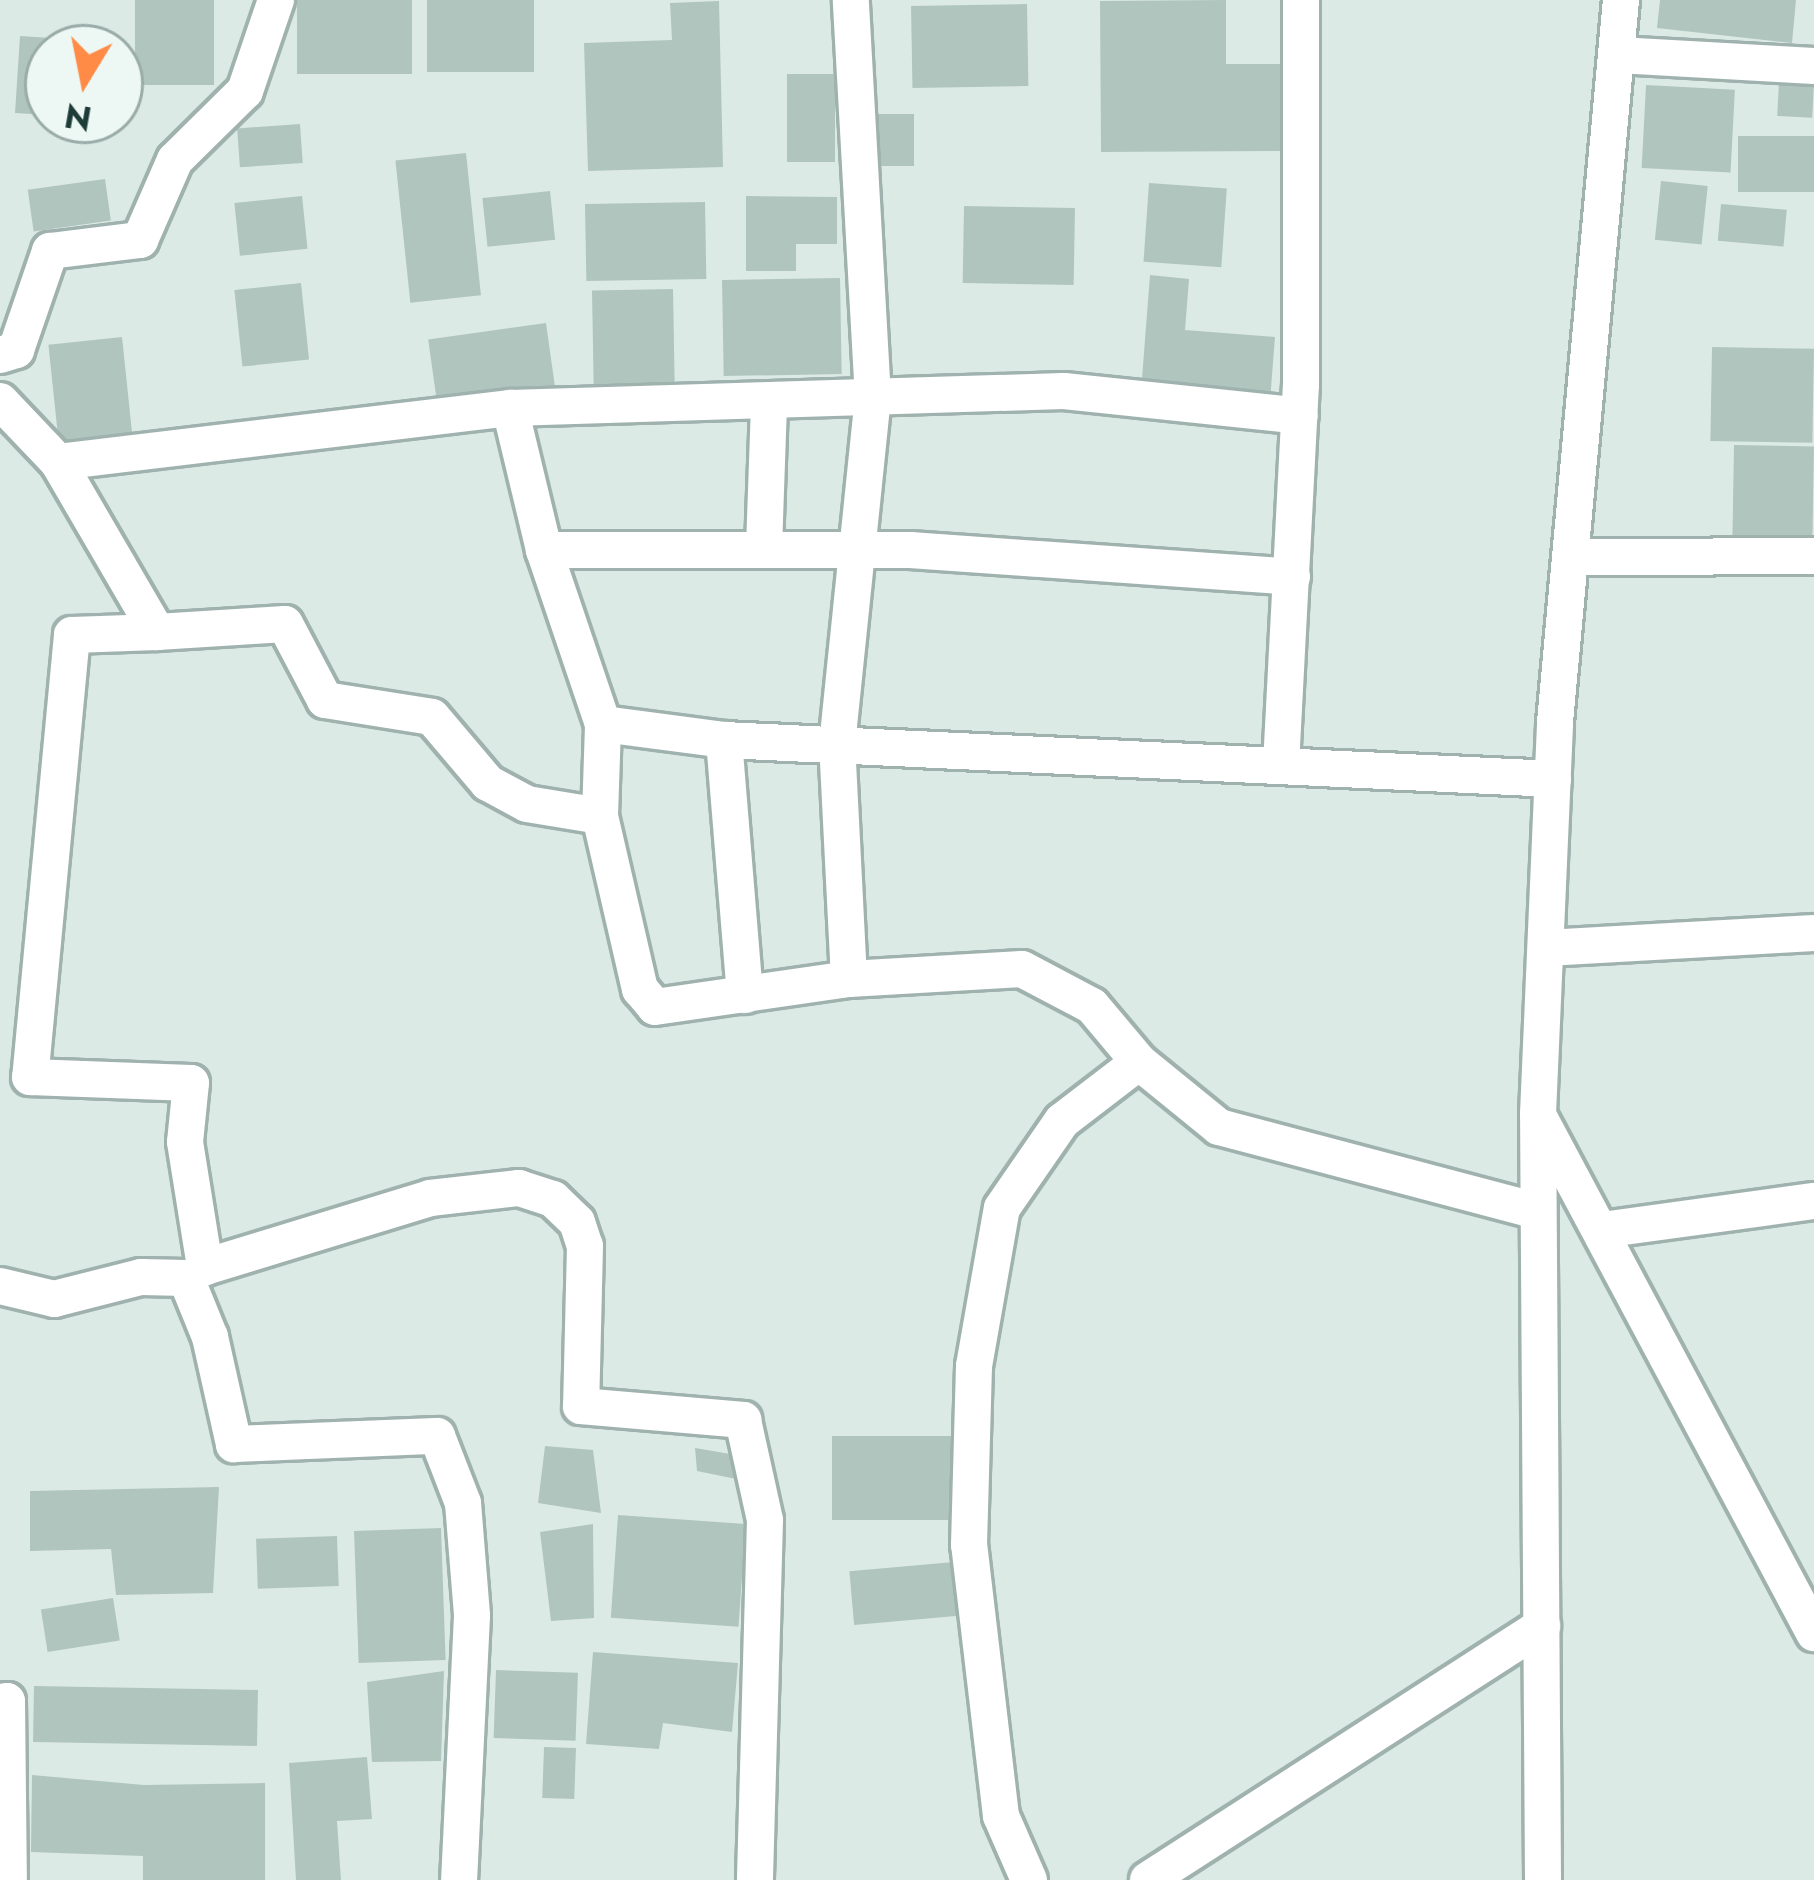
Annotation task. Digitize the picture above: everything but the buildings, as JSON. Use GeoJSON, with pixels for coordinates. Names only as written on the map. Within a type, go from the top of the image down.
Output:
{"type":"FeatureCollection","features":[{"type":"Feature","properties":{"kind":"street"},"geometry":{"type":"LineString","coordinates":[[0,355],[16,350],[50,250],[140,240],[175,160],[245,91],[276,0]]}},
{"type":"Feature","properties":{"kind":"street"},"geometry":{"type":"LineString","coordinates":[[849,979],[837,745],[873,398],[851,0]]}},
{"type":"Feature","properties":{"kind":"street"},"geometry":{"type":"LineString","coordinates":[[1281,765],[1300,416],[1301,0]]}},
{"type":"Feature","properties":{"kind":"street"},"geometry":{"type":"LineString","coordinates":[[1543,1880],[1538,1114],[1553,779],[1621,0]]}},
{"type":"Feature","properties":{"kind":"street"},"geometry":{"type":"LineString","coordinates":[[1618,55],[1814,66]]}},
{"type":"Feature","properties":{"kind":"street"},"geometry":{"type":"LineString","coordinates":[[58,462],[511,408],[770,404],[1064,391],[1300,416]]}},
{"type":"Feature","properties":{"kind":"street"},"geometry":{"type":"LineString","coordinates":[[0,401],[58,462],[157,632]]}},
{"type":"Feature","properties":{"kind":"street"},"geometry":{"type":"LineString","coordinates":[[764,548],[770,404]]}},
{"type":"Feature","properties":{"kind":"street"},"geometry":{"type":"LineString","coordinates":[[511,408],[544,550],[603,724],[600,816],[645,1000],[673,1008],[849,979],[1022,969],[1092,1006],[1138,1062],[1219,1126],[1537,1211]]}},
{"type":"Feature","properties":{"kind":"street"},"geometry":{"type":"LineString","coordinates":[[544,550],[857,549],[1292,577]]}},
{"type":"Feature","properties":{"kind":"street"},"geometry":{"type":"LineString","coordinates":[[1571,557],[1814,556]]}},
{"type":"Feature","properties":{"kind":"street"},"geometry":{"type":"LineString","coordinates":[[600,816],[527,804],[488,783],[432,717],[325,700],[285,624],[72,635],[30,1077],[190,1083],[184,1142],[205,1267],[452,1196],[519,1188],[554,1199],[577,1222],[585,1246],[581,1406],[743,1420],[765,1520],[755,1880]]}},
{"type":"Feature","properties":{"kind":"street"},"geometry":{"type":"LineString","coordinates":[[603,724],[724,740],[1553,779]]}},
{"type":"Feature","properties":{"kind":"street"},"geometry":{"type":"LineString","coordinates":[[724,740],[745,995]]}},
{"type":"Feature","properties":{"kind":"street"},"geometry":{"type":"LineString","coordinates":[[1546,948],[1814,933]]}},
{"type":"Feature","properties":{"kind":"street"},"geometry":{"type":"LineString","coordinates":[[1029,1880],[1000,1816],[971,1567],[974,1366],[1002,1208],[1062,1121],[1138,1062]]}},
{"type":"Feature","properties":{"kind":"street"},"geometry":{"type":"LineString","coordinates":[[1538,1114],[1802,1588],[1814,1633]]}},
{"type":"Feature","properties":{"kind":"street"},"geometry":{"type":"LineString","coordinates":[[1602,1231],[1814,1201]]}},
{"type":"Feature","properties":{"kind":"street"},"geometry":{"type":"LineString","coordinates":[[0,1286],[54,1299],[141,1277],[186,1278],[210,1337],[234,1444],[437,1436],[463,1503],[472,1616],[459,1880]]}},
{"type":"Feature","properties":{"kind":"street"},"geometry":{"type":"LineString","coordinates":[[1148,1880],[1541,1626]]}},
{"type":"Feature","properties":{"kind":"street"},"geometry":{"type":"LineString","coordinates":[[0,1702],[7,1701],[9,1880]]}}]}
